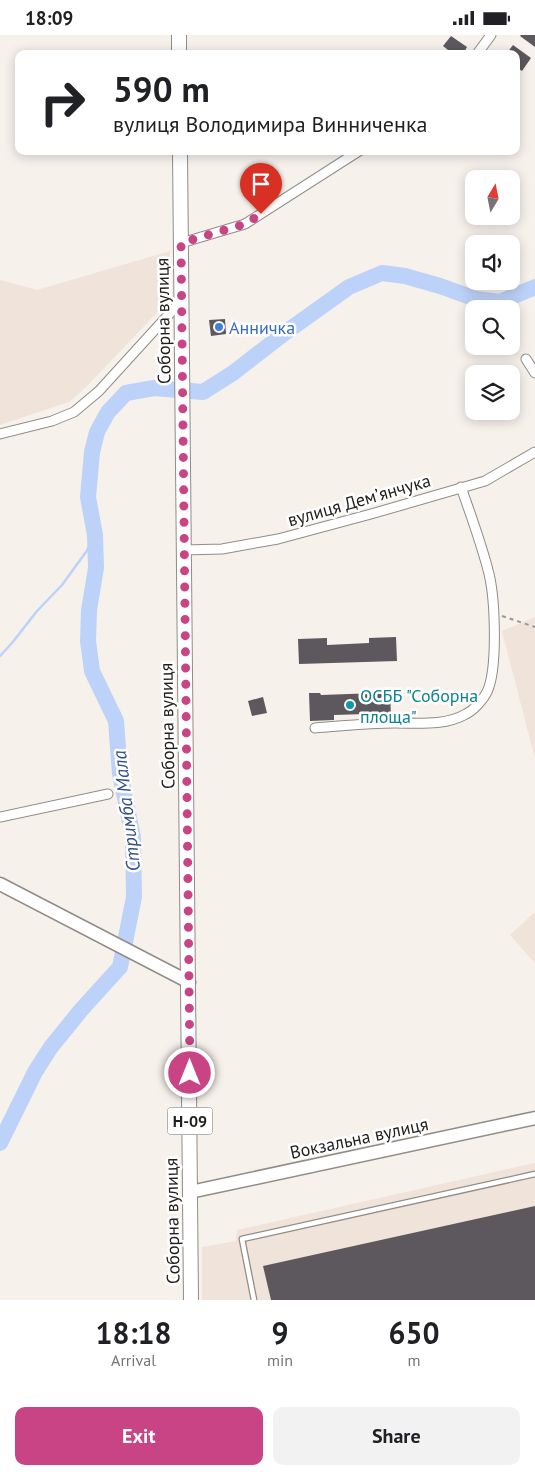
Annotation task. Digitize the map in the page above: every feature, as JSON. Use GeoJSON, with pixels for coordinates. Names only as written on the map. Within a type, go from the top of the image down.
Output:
{"type":"FeatureCollection","features":[{"type":"Feature","properties":{"kind":"main road"},"geometry":{"type":"LineString","coordinates":[[179,35],[179,50]]}},
{"type":"Feature","properties":{"kind":"main road","name":"Соборна вулиця"},"geometry":{"type":"LineString","coordinates":[[180,155],[191,1300]]}},
{"type":"Feature","properties":{"kind":"main road"},"geometry":{"type":"LineString","coordinates":[[2,888],[135,953],[189,982]]}},
{"type":"Feature","properties":{"kind":"main road","name":"Вокзальна вулиця"},"geometry":{"type":"LineString","coordinates":[[190,1192],[535,1118]]}},
{"type":"Feature","properties":{"kind":"street"},"geometry":{"type":"LineString","coordinates":[[480,50],[491,35]]}},
{"type":"Feature","properties":{"kind":"street"},"geometry":{"type":"LineString","coordinates":[[181,243],[245,224],[353,155]]}},
{"type":"Feature","properties":{"kind":"street"},"geometry":{"type":"LineString","coordinates":[[0,434],[52,421],[74,412],[99,391],[182,301]]}},
{"type":"Feature","properties":{"kind":"street"},"geometry":{"type":"LineString","coordinates":[[526,359],[535,373]]}},
{"type":"Feature","properties":{"kind":"street","name":"вулиця Демʼянчука"},"geometry":{"type":"LineString","coordinates":[[183,550],[222,549],[278,539],[371,515],[485,481],[535,452]]}},
{"type":"Feature","properties":{"kind":"street"},"geometry":{"type":"LineString","coordinates":[[315,728],[447,721],[467,714],[486,694],[490,686],[494,661],[492,592],[489,574],[462,487]]}},
{"type":"Feature","properties":{"kind":"street"},"geometry":{"type":"LineString","coordinates":[[0,817],[108,794]]}},
{"type":"Feature","properties":{"kind":"lane"},"geometry":{"type":"LineString","coordinates":[[254,1300],[242,1239],[535,1174]]}},
{"type":"Feature","properties":{"kind":"path"},"geometry":{"type":"LineString","coordinates":[[493,612],[535,627]]}},
{"type":"Feature","properties":{"kind":"shaded area"},"geometry":{"type":"Polygon","coordinates":[[[170,251],[170,299],[86,387],[69,402],[0,425],[0,280],[37,290],[170,251]]]}},
{"type":"Feature","properties":{"kind":"shaded area"},"geometry":{"type":"Polygon","coordinates":[[[535,617],[535,759],[502,631],[535,617]]]}},
{"type":"Feature","properties":{"kind":"shaded area"},"geometry":{"type":"Polygon","coordinates":[[[535,912],[535,963],[510,935],[535,912]]]}},
{"type":"Feature","properties":{"kind":"shaded area"},"geometry":{"type":"Polygon","coordinates":[[[535,1163],[535,1300],[202,1300],[202,1247],[236,1241],[237,1230],[535,1163]]]}},
{"type":"Feature","properties":{"kind":"building"},"geometry":{"type":"Polygon","coordinates":[[[535,35],[535,47],[520,36],[535,35]]]}},
{"type":"Feature","properties":{"kind":"building"},"geometry":{"type":"Polygon","coordinates":[[[451,36],[467,47],[465,50],[448,50],[443,46],[451,36]]]}},
{"type":"Feature","properties":{"kind":"building"},"geometry":{"type":"Polygon","coordinates":[[[513,45],[520,50],[509,50],[513,45]]]}},
{"type":"Feature","properties":{"kind":"building"},"geometry":{"type":"Polygon","coordinates":[[[520,50],[531,58],[522,71],[520,70],[520,50]]]}},
{"type":"Feature","properties":{"kind":"building"},"geometry":{"type":"Polygon","coordinates":[[[225,319],[226,334],[211,336],[209,320],[225,319]]]}},
{"type":"Feature","properties":{"kind":"building"},"geometry":{"type":"Polygon","coordinates":[[[396,637],[397,661],[299,664],[298,639],[327,638],[327,645],[369,643],[369,638],[396,637]]]}},
{"type":"Feature","properties":{"kind":"building","name":"ОСББ \"Соборна площа\""},"geometry":{"type":"Polygon","coordinates":[[[390,690],[391,718],[366,719],[366,714],[334,715],[334,720],[310,721],[309,693],[320,693],[321,695],[377,693],[377,691],[390,690]]]}},
{"type":"Feature","properties":{"kind":"building"},"geometry":{"type":"Polygon","coordinates":[[[263,697],[267,713],[252,716],[248,701],[263,697]]]}},
{"type":"Feature","properties":{"kind":"building"},"geometry":{"type":"Polygon","coordinates":[[[535,1206],[535,1300],[271,1300],[263,1266],[535,1206]]]}},
{"type":"Feature","properties":{"kind":"waterway","name":"Стримба Мала"},"geometry":{"type":"LineString","coordinates":[[0,1143],[35,1072],[51,1047],[120,967],[134,897],[133,837],[120,774],[116,721],[92,671],[88,641],[89,610],[96,568],[95,535],[88,497],[92,452],[97,432],[108,412],[126,393],[154,388],[203,392],[233,373],[349,287],[382,273],[405,276],[476,299],[500,302],[535,287]]}},
{"type":"Feature","properties":{"kind":"waterway"},"geometry":{"type":"LineString","coordinates":[[0,656],[37,611],[62,585],[86,552],[95,535]]}},
{"type":"Feature","properties":{"kind":"place","name":"Анничка"},"geometry":{"type":"Point","coordinates":[219,327]}},
{"type":"Feature","properties":{"kind":"place","name":"ОСББ \"Соборна площа\""},"geometry":{"type":"Point","coordinates":[350,705]}},
{"type":"Feature","properties":{"kind":"route"},"geometry":{"type":"LineString","coordinates":[[190,1073],[181,243],[245,224],[261,214]]}}]}
